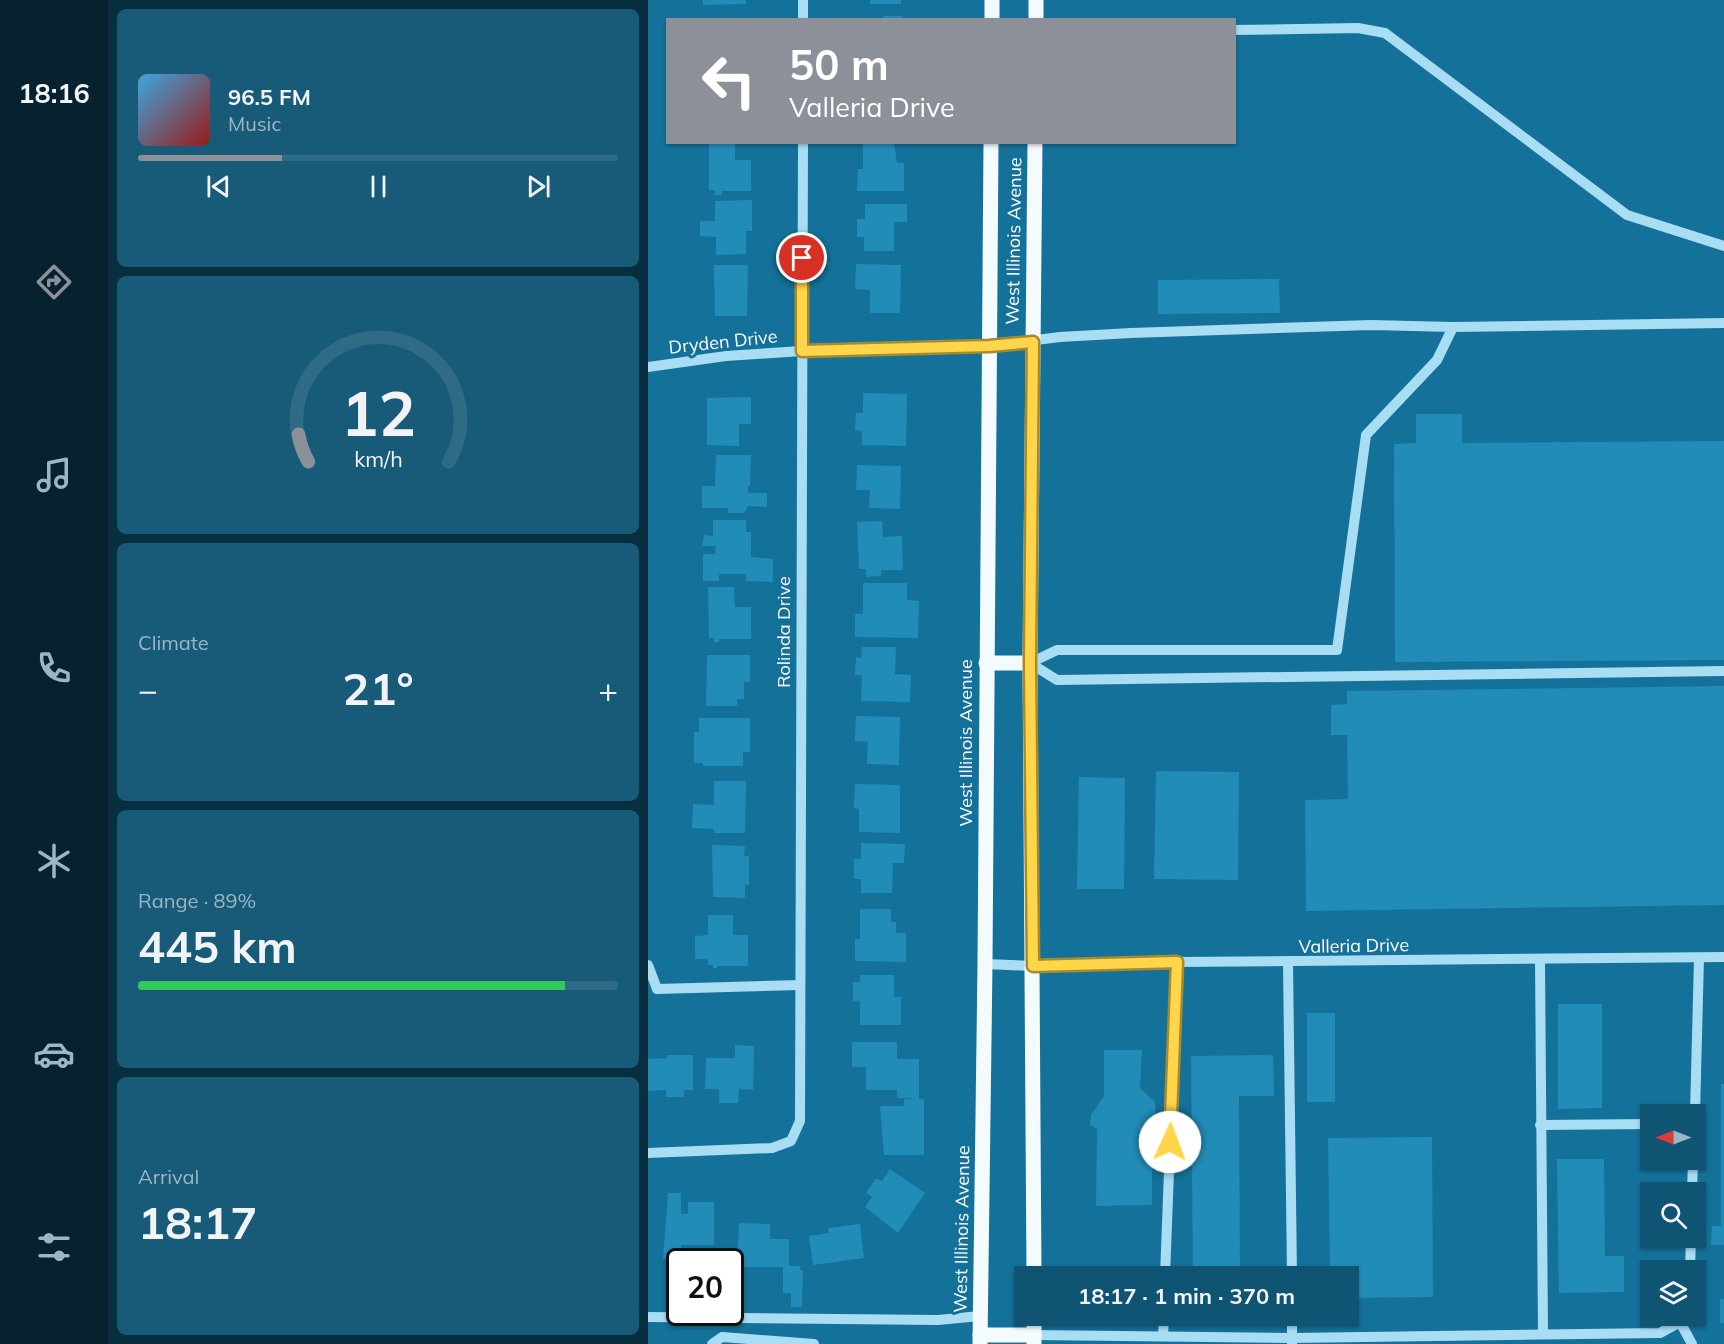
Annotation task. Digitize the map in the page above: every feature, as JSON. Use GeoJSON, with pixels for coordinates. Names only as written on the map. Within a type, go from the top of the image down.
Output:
{"type":"FeatureCollection","features":[{"type":"Feature","properties":{"kind":"main road"},"geometry":{"type":"LineString","coordinates":[[992,0],[992,18]]}},
{"type":"Feature","properties":{"kind":"main road"},"geometry":{"type":"LineString","coordinates":[[1036,0],[1036,18]]}},
{"type":"Feature","properties":{"kind":"main road","name":"West Illinois Avenue"},"geometry":{"type":"LineString","coordinates":[[980,1340],[991,144]]}},
{"type":"Feature","properties":{"kind":"main road","name":"West Illinois Avenue"},"geometry":{"type":"LineString","coordinates":[[1034,1266],[1030,663],[1035,144]]}},
{"type":"Feature","properties":{"kind":"main road"},"geometry":{"type":"LineString","coordinates":[[986,663],[1030,663]]}},
{"type":"Feature","properties":{"kind":"main road"},"geometry":{"type":"LineString","coordinates":[[980,1340],[1034,1340]]}},
{"type":"Feature","properties":{"kind":"street"},"geometry":{"type":"LineString","coordinates":[[803,0],[803,18]]}},
{"type":"Feature","properties":{"kind":"street"},"geometry":{"type":"LineString","coordinates":[[1236,30],[1358,28],[1385,33],[1628,215],[1724,246]]}},
{"type":"Feature","properties":{"kind":"street","name":"Rolinda Drive"},"geometry":{"type":"LineString","coordinates":[[648,1153],[772,1148],[791,1141],[800,1121],[803,144]]}},
{"type":"Feature","properties":{"kind":"street","name":"Dryden Drive"},"geometry":{"type":"LineString","coordinates":[[648,367],[726,356],[802,351],[989,346],[1060,337],[1143,332],[1371,325],[1453,327],[1724,323]]}},
{"type":"Feature","properties":{"kind":"street"},"geometry":{"type":"LineString","coordinates":[[1030,663],[1057,650],[1337,650],[1366,435],[1437,360],[1453,327]]}},
{"type":"Feature","properties":{"kind":"street"},"geometry":{"type":"LineString","coordinates":[[1030,663],[1057,680],[1724,671]]}},
{"type":"Feature","properties":{"kind":"street","name":"Valleria Drive"},"geometry":{"type":"LineString","coordinates":[[985,963],[1033,966],[1177,962],[1288,963],[1724,957]]}},
{"type":"Feature","properties":{"kind":"street"},"geometry":{"type":"LineString","coordinates":[[1695,1104],[1699,958]]}},
{"type":"Feature","properties":{"kind":"street"},"geometry":{"type":"LineString","coordinates":[[1540,960],[1543,1334]]}},
{"type":"Feature","properties":{"kind":"street"},"geometry":{"type":"LineString","coordinates":[[1165,1266],[1177,962]]}},
{"type":"Feature","properties":{"kind":"street"},"geometry":{"type":"LineString","coordinates":[[1288,963],[1292,1266]]}},
{"type":"Feature","properties":{"kind":"street"},"geometry":{"type":"LineString","coordinates":[[648,964],[657,989],[800,985]]}},
{"type":"Feature","properties":{"kind":"street"},"geometry":{"type":"LineString","coordinates":[[1540,1125],[1640,1124]]}},
{"type":"Feature","properties":{"kind":"street"},"geometry":{"type":"LineString","coordinates":[[648,1317],[938,1320],[980,1316]]}},
{"type":"Feature","properties":{"kind":"street"},"geometry":{"type":"LineString","coordinates":[[1163,1336],[1164,1326]]}},
{"type":"Feature","properties":{"kind":"street"},"geometry":{"type":"LineString","coordinates":[[1034,1340],[1163,1336],[1292,1341],[1660,1333],[1670,1326]]}},
{"type":"Feature","properties":{"kind":"street"},"geometry":{"type":"LineString","coordinates":[[1684,1326],[1692,1344]]}},
{"type":"Feature","properties":{"kind":"street"},"geometry":{"type":"LineString","coordinates":[[712,1344],[722,1337],[814,1344]]}},
{"type":"Feature","properties":{"kind":"building"},"geometry":{"type":"Polygon","coordinates":[[[703,0],[746,0],[746,4],[703,5],[703,0]]]}},
{"type":"Feature","properties":{"kind":"building"},"geometry":{"type":"Polygon","coordinates":[[[870,0],[901,0],[901,4],[870,4],[870,0]]]}},
{"type":"Feature","properties":{"kind":"building"},"geometry":{"type":"Polygon","coordinates":[[[883,16],[903,16],[903,18],[883,18],[883,16]]]}},
{"type":"Feature","properties":{"kind":"building"},"geometry":{"type":"Polygon","coordinates":[[[709,144],[735,144],[735,160],[751,160],[751,191],[722,191],[722,195],[715,195],[715,190],[709,190],[709,144]]]}},
{"type":"Feature","properties":{"kind":"building"},"geometry":{"type":"Polygon","coordinates":[[[863,144],[894,144],[897,163],[904,163],[904,191],[857,191],[858,169],[863,169],[863,144]]]}},
{"type":"Feature","properties":{"kind":"building"},"geometry":{"type":"Polygon","coordinates":[[[752,200],[752,231],[746,231],[746,254],[716,255],[716,237],[700,236],[700,221],[715,221],[715,201],[752,200]]]}},
{"type":"Feature","properties":{"kind":"building"},"geometry":{"type":"Polygon","coordinates":[[[865,204],[907,204],[907,222],[894,222],[894,251],[864,251],[864,237],[857,237],[857,219],[865,219],[865,204]]]}},
{"type":"Feature","properties":{"kind":"building"},"geometry":{"type":"Polygon","coordinates":[[[856,264],[901,265],[900,313],[870,313],[870,290],[855,289],[856,264]]]}},
{"type":"Feature","properties":{"kind":"building"},"geometry":{"type":"Polygon","coordinates":[[[714,265],[748,265],[747,316],[715,316],[714,265]]]}},
{"type":"Feature","properties":{"kind":"building"},"geometry":{"type":"Polygon","coordinates":[[[1279,279],[1280,313],[1158,314],[1158,280],[1279,279]]]}},
{"type":"Feature","properties":{"kind":"building"},"geometry":{"type":"Polygon","coordinates":[[[863,393],[907,394],[906,446],[862,445],[862,431],[855,430],[856,413],[863,413],[863,393]]]}},
{"type":"Feature","properties":{"kind":"building"},"geometry":{"type":"Polygon","coordinates":[[[751,397],[751,424],[739,424],[739,446],[707,445],[707,398],[751,397]]]}},
{"type":"Feature","properties":{"kind":"building"},"geometry":{"type":"Polygon","coordinates":[[[1416,414],[1462,414],[1462,443],[1724,441],[1724,660],[1395,662],[1394,444],[1416,443],[1416,414]]]}},
{"type":"Feature","properties":{"kind":"building"},"geometry":{"type":"Polygon","coordinates":[[[716,455],[751,455],[748,493],[767,493],[767,507],[748,506],[744,513],[728,513],[728,508],[702,508],[702,486],[715,486],[716,455]]]}},
{"type":"Feature","properties":{"kind":"building"},"geometry":{"type":"Polygon","coordinates":[[[857,465],[901,466],[900,509],[869,508],[870,490],[856,490],[857,465]]]}},
{"type":"Feature","properties":{"kind":"building"},"geometry":{"type":"Polygon","coordinates":[[[713,520],[746,520],[746,532],[751,532],[751,557],[773,559],[773,582],[746,581],[746,574],[719,574],[719,581],[703,581],[703,554],[715,554],[716,546],[702,546],[704,535],[713,536],[713,520]]]}},
{"type":"Feature","properties":{"kind":"building"},"geometry":{"type":"Polygon","coordinates":[[[882,521],[883,537],[902,536],[903,570],[881,570],[881,576],[866,577],[866,569],[859,569],[857,522],[882,521]]]}},
{"type":"Feature","properties":{"kind":"building"},"geometry":{"type":"Polygon","coordinates":[[[863,583],[907,583],[907,600],[919,601],[918,638],[855,637],[855,614],[863,614],[863,583]]]}},
{"type":"Feature","properties":{"kind":"building"},"geometry":{"type":"Polygon","coordinates":[[[708,587],[734,587],[735,607],[751,607],[751,639],[719,639],[719,642],[714,642],[714,638],[709,638],[708,587]]]}},
{"type":"Feature","properties":{"kind":"building"},"geometry":{"type":"Polygon","coordinates":[[[862,647],[896,647],[895,674],[911,675],[910,702],[861,701],[862,675],[855,675],[856,657],[861,658],[862,647]]]}},
{"type":"Feature","properties":{"kind":"building"},"geometry":{"type":"Polygon","coordinates":[[[707,655],[750,655],[750,682],[744,682],[744,699],[737,699],[737,706],[706,706],[707,655]]]}},
{"type":"Feature","properties":{"kind":"building"},"geometry":{"type":"Polygon","coordinates":[[[1724,686],[1724,905],[1306,911],[1305,800],[1348,799],[1347,735],[1331,735],[1331,705],[1347,704],[1347,691],[1724,686]]]}},
{"type":"Feature","properties":{"kind":"building"},"geometry":{"type":"Polygon","coordinates":[[[856,716],[900,717],[899,765],[867,764],[868,742],[855,741],[856,716]]]}},
{"type":"Feature","properties":{"kind":"building"},"geometry":{"type":"Polygon","coordinates":[[[699,718],[750,718],[750,752],[743,752],[743,766],[703,766],[703,763],[694,763],[694,732],[699,732],[699,718]]]}},
{"type":"Feature","properties":{"kind":"building"},"geometry":{"type":"Polygon","coordinates":[[[1156,771],[1239,772],[1238,880],[1154,879],[1156,771]]]}},
{"type":"Feature","properties":{"kind":"building"},"geometry":{"type":"Polygon","coordinates":[[[1079,777],[1125,778],[1124,889],[1077,889],[1079,777]]]}},
{"type":"Feature","properties":{"kind":"building"},"geometry":{"type":"Polygon","coordinates":[[[714,781],[746,781],[745,833],[714,833],[714,829],[692,828],[693,804],[714,805],[714,781]]]}},
{"type":"Feature","properties":{"kind":"building"},"geometry":{"type":"Polygon","coordinates":[[[855,784],[900,785],[900,833],[859,832],[859,809],[854,808],[855,784]]]}},
{"type":"Feature","properties":{"kind":"building"},"geometry":{"type":"Polygon","coordinates":[[[861,843],[905,844],[904,863],[893,863],[892,893],[861,893],[861,879],[854,879],[854,859],[861,859],[861,843]]]}},
{"type":"Feature","properties":{"kind":"building"},"geometry":{"type":"Polygon","coordinates":[[[712,845],[745,846],[744,856],[749,856],[749,885],[745,884],[745,898],[713,897],[712,845]]]}},
{"type":"Feature","properties":{"kind":"building"},"geometry":{"type":"Polygon","coordinates":[[[860,909],[891,909],[891,922],[896,922],[896,933],[906,933],[906,962],[855,961],[855,939],[860,939],[860,909]]]}},
{"type":"Feature","properties":{"kind":"building"},"geometry":{"type":"Polygon","coordinates":[[[708,915],[733,915],[733,935],[748,935],[748,966],[713,968],[713,965],[708,965],[708,959],[695,959],[695,936],[708,935],[708,915]]]}},
{"type":"Feature","properties":{"kind":"building"},"geometry":{"type":"Polygon","coordinates":[[[860,975],[894,975],[894,997],[901,997],[901,1025],[860,1025],[860,1001],[853,1001],[853,982],[860,982],[860,975]]]}},
{"type":"Feature","properties":{"kind":"building"},"geometry":{"type":"Polygon","coordinates":[[[1558,1004],[1602,1004],[1602,1108],[1558,1109],[1558,1004]]]}},
{"type":"Feature","properties":{"kind":"building"},"geometry":{"type":"Polygon","coordinates":[[[1307,1013],[1335,1013],[1335,1102],[1307,1102],[1307,1013]]]}},
{"type":"Feature","properties":{"kind":"building"},"geometry":{"type":"Polygon","coordinates":[[[852,1042],[897,1042],[897,1059],[919,1059],[919,1099],[924,1099],[924,1155],[884,1155],[880,1106],[904,1106],[904,1099],[916,1098],[897,1098],[897,1090],[866,1090],[866,1067],[852,1067],[852,1042]]]}},
{"type":"Feature","properties":{"kind":"building"},"geometry":{"type":"Polygon","coordinates":[[[735,1045],[754,1046],[753,1090],[739,1089],[738,1103],[719,1103],[719,1089],[705,1089],[706,1058],[735,1058],[735,1045]]]}},
{"type":"Feature","properties":{"kind":"building"},"geometry":{"type":"Polygon","coordinates":[[[1104,1050],[1142,1050],[1140,1088],[1155,1102],[1156,1127],[1152,1127],[1152,1205],[1096,1206],[1097,1129],[1090,1125],[1091,1115],[1104,1096],[1104,1050]]]}},
{"type":"Feature","properties":{"kind":"building"},"geometry":{"type":"Polygon","coordinates":[[[667,1055],[693,1055],[693,1090],[684,1090],[684,1097],[666,1097],[666,1090],[648,1091],[648,1059],[667,1058],[667,1055]]]}},
{"type":"Feature","properties":{"kind":"building"},"geometry":{"type":"Polygon","coordinates":[[[1273,1055],[1274,1096],[1239,1096],[1240,1266],[1193,1266],[1191,1056],[1273,1055]]]}},
{"type":"Feature","properties":{"kind":"building"},"geometry":{"type":"Polygon","coordinates":[[[1721,1084],[1724,1084],[1724,1245],[1711,1245],[1712,1226],[1721,1226],[1721,1084]]]}},
{"type":"Feature","properties":{"kind":"building"},"geometry":{"type":"Polygon","coordinates":[[[1432,1137],[1433,1297],[1359,1298],[1359,1266],[1330,1266],[1328,1138],[1432,1137]]]}},
{"type":"Feature","properties":{"kind":"building"},"geometry":{"type":"Polygon","coordinates":[[[1557,1159],[1604,1159],[1605,1256],[1624,1256],[1624,1292],[1559,1293],[1557,1159]]]}},
{"type":"Feature","properties":{"kind":"building"},"geometry":{"type":"Polygon","coordinates":[[[890,1169],[925,1193],[898,1233],[865,1207],[872,1197],[866,1193],[876,1178],[882,1181],[890,1169]]]}},
{"type":"Feature","properties":{"kind":"building"},"geometry":{"type":"Polygon","coordinates":[[[668,1193],[681,1193],[681,1214],[688,1214],[688,1202],[714,1202],[714,1245],[681,1245],[681,1248],[666,1248],[666,1259],[663,1259],[668,1193]]]}},
{"type":"Feature","properties":{"kind":"building"},"geometry":{"type":"Polygon","coordinates":[[[739,1223],[770,1224],[770,1239],[789,1239],[789,1266],[800,1266],[800,1270],[803,1270],[802,1307],[791,1307],[791,1293],[783,1293],[783,1267],[744,1267],[744,1248],[738,1248],[739,1223]]]}},
{"type":"Feature","properties":{"kind":"building"},"geometry":{"type":"Polygon","coordinates":[[[860,1224],[864,1258],[813,1265],[809,1236],[829,1233],[828,1228],[860,1224]]]}},
{"type":"Feature","properties":{"kind":"building"},"geometry":{"type":"Polygon","coordinates":[[[1720,1299],[1724,1299],[1724,1323],[1720,1323],[1720,1299]]]}},
{"type":"Feature","properties":{"kind":"route"},"geometry":{"type":"LineString","coordinates":[[802,258],[802,351],[989,346],[1033,342],[1030,443],[1030,663],[1033,966],[1177,962],[1170,1142]]}}]}
